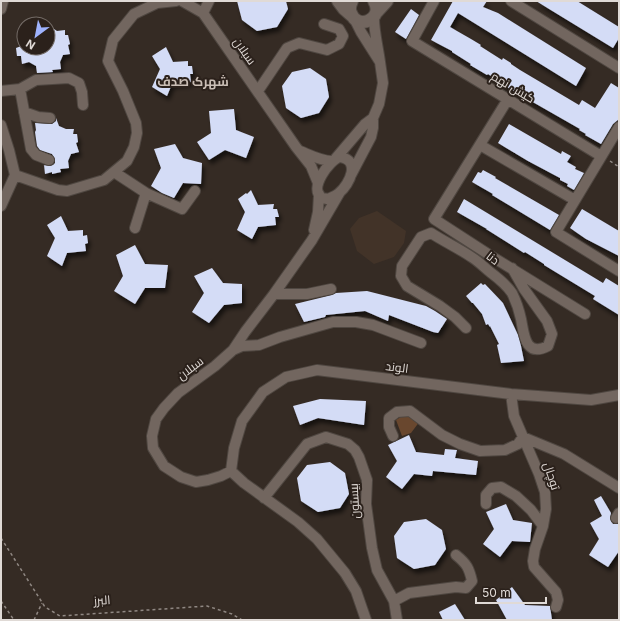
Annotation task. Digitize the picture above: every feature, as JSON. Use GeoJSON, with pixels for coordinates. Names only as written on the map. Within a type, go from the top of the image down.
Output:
{"type":"FeatureCollection","features":[{"type":"Feature","properties":{"kind":"main road"},"geometry":{"type":"LineString","coordinates":[[338,1],[344,9],[360,22],[370,21],[387,1]]}},
{"type":"Feature","properties":{"kind":"main road"},"geometry":{"type":"LineString","coordinates":[[352,1],[350,12],[354,18]]}},
{"type":"Feature","properties":{"kind":"main road"},"geometry":{"type":"LineString","coordinates":[[374,1],[377,8],[375,15]]}},
{"type":"Feature","properties":{"kind":"street"},"geometry":{"type":"LineString","coordinates":[[1,9],[3,1]]}},
{"type":"Feature","properties":{"kind":"street"},"geometry":{"type":"LineString","coordinates":[[15,175],[58,190],[67,191],[104,180],[127,161],[134,147],[137,133],[136,123],[123,91],[108,61],[113,40],[134,14],[157,3],[176,1]]}},
{"type":"Feature","properties":{"kind":"street","name":"سبلان"},"geometry":{"type":"LineString","coordinates":[[182,1],[203,13],[310,166],[318,184],[317,187],[319,194],[318,212],[312,240]]}},
{"type":"Feature","properties":{"kind":"street"},"geometry":{"type":"LineString","coordinates":[[203,13],[209,1]]}},
{"type":"Feature","properties":{"kind":"street","name":"کیش نهم"},"geometry":{"type":"LineString","coordinates":[[434,1],[412,41],[601,156]]}},
{"type":"Feature","properties":{"kind":"street"},"geometry":{"type":"LineString","coordinates":[[511,1],[619,68]]}},
{"type":"Feature","properties":{"kind":"street"},"geometry":{"type":"LineString","coordinates":[[318,184],[322,174],[334,159],[364,124],[373,118],[379,104],[383,83],[374,28],[375,15]]}},
{"type":"Feature","properties":{"kind":"street"},"geometry":{"type":"LineString","coordinates":[[354,18],[380,62]]}},
{"type":"Feature","properties":{"kind":"street"},"geometry":{"type":"LineString","coordinates":[[258,92],[287,48],[299,43],[327,50],[339,44],[343,36],[339,29],[324,24]]}},
{"type":"Feature","properties":{"kind":"street"},"geometry":{"type":"LineString","coordinates":[[1,91],[20,89],[36,80],[68,78],[79,83],[82,92],[83,105]]}},
{"type":"Feature","properties":{"kind":"street"},"geometry":{"type":"LineString","coordinates":[[20,89],[31,149],[36,155],[49,160]]}},
{"type":"Feature","properties":{"kind":"street"},"geometry":{"type":"LineString","coordinates":[[508,99],[434,219],[585,314]]}},
{"type":"Feature","properties":{"kind":"street"},"geometry":{"type":"LineString","coordinates":[[24,112],[38,117],[50,118]]}},
{"type":"Feature","properties":{"kind":"street","name":"سبلان"},"geometry":{"type":"LineString","coordinates":[[231,471],[214,478],[196,482],[181,477],[164,466],[153,448],[152,436],[156,419],[178,393],[215,366],[233,350],[274,294],[312,240],[351,175],[371,137],[373,118]]}},
{"type":"Feature","properties":{"kind":"street"},"geometry":{"type":"LineString","coordinates":[[1,125],[15,175],[1,206]]}},
{"type":"Feature","properties":{"kind":"street"},"geometry":{"type":"LineString","coordinates":[[619,127],[556,232],[619,271]]}},
{"type":"Feature","properties":{"kind":"street"},"geometry":{"type":"LineString","coordinates":[[480,145],[575,200]]}},
{"type":"Feature","properties":{"kind":"street"},"geometry":{"type":"LineString","coordinates":[[298,150],[327,161],[340,157],[346,158],[350,161],[352,166],[351,175]]}},
{"type":"Feature","properties":{"kind":"street"},"geometry":{"type":"LineString","coordinates":[[114,172],[146,193],[182,209],[195,191]]}},
{"type":"Feature","properties":{"kind":"street"},"geometry":{"type":"LineString","coordinates":[[319,194],[323,198],[328,199],[340,192]]}},
{"type":"Feature","properties":{"kind":"street"},"geometry":{"type":"LineString","coordinates":[[135,228],[146,193]]}},
{"type":"Feature","properties":{"kind":"street","name":"دنا"},"geometry":{"type":"LineString","coordinates":[[466,328],[455,317],[440,306],[407,286],[401,276],[402,266],[421,237],[431,234],[473,258],[503,282],[517,303],[523,335],[527,343],[533,349],[541,350],[548,346],[552,334],[547,321],[524,289],[512,268]]}},
{"type":"Feature","properties":{"kind":"street"},"geometry":{"type":"LineString","coordinates":[[274,294],[307,294],[331,289]]}},
{"type":"Feature","properties":{"kind":"street"},"geometry":{"type":"LineString","coordinates":[[233,350],[242,346],[259,345],[280,337],[333,322],[373,324],[421,343]]}},
{"type":"Feature","properties":{"kind":"street","name":"الوند"},"geometry":{"type":"LineString","coordinates":[[231,471],[234,448],[242,421],[263,392],[286,377],[317,370],[511,394],[591,400],[619,395]]}},
{"type":"Feature","properties":{"kind":"street","name":"توچال"},"geometry":{"type":"LineString","coordinates":[[511,394],[514,416],[545,492],[546,509],[543,526],[535,549],[533,561],[534,567],[556,592],[558,600],[556,607]]}},
{"type":"Feature","properties":{"kind":"street"},"geometry":{"type":"LineString","coordinates":[[394,436],[389,427],[389,418],[396,412],[410,411],[442,435],[460,444],[480,451],[505,450],[518,444],[523,437],[564,454],[619,488]]}},
{"type":"Feature","properties":{"kind":"street","name":"بیستون"},"geometry":{"type":"LineString","coordinates":[[264,498],[307,444],[326,437],[348,444],[355,450],[367,480],[366,504],[372,548],[377,570],[394,601],[397,620]]}},
{"type":"Feature","properties":{"kind":"street"},"geometry":{"type":"LineString","coordinates":[[231,471],[244,484],[298,522],[317,539],[345,573],[356,591],[366,620]]}},
{"type":"Feature","properties":{"kind":"street"},"geometry":{"type":"LineString","coordinates":[[486,504],[486,495],[492,488],[501,488],[516,496],[531,510],[543,526]]}},
{"type":"Feature","properties":{"kind":"street"},"geometry":{"type":"LineString","coordinates":[[394,601],[409,593],[456,587],[466,588],[472,581],[469,569],[464,561],[456,555]]}},
{"type":"Feature","properties":{"kind":"path","name":"البرز"},"geometry":{"type":"LineString","coordinates":[[1,538],[45,607],[60,616],[207,606],[232,614],[242,620]]}},
{"type":"Feature","properties":{"kind":"path"},"geometry":{"type":"LineString","coordinates":[[1,601],[14,620]]}},
{"type":"Feature","properties":{"kind":"path"},"geometry":{"type":"LineString","coordinates":[[34,620],[42,603]]}},
{"type":"Feature","properties":{"kind":"shaded area"},"geometry":{"type":"Polygon","coordinates":[[[377,211],[406,231],[404,243],[394,257],[374,264],[357,251],[350,229],[359,218],[377,211]]]}},
{"type":"Feature","properties":{"kind":"shaded area"},"geometry":{"type":"Polygon","coordinates":[[[402,416],[412,416],[420,421],[411,433],[402,436],[396,420],[402,416]]]}},
{"type":"Feature","properties":{"kind":"building"},"geometry":{"type":"Polygon","coordinates":[[[237,1],[286,1],[288,9],[277,27],[257,31],[242,20],[237,1]]]}},
{"type":"Feature","properties":{"kind":"building"},"geometry":{"type":"Polygon","coordinates":[[[453,1],[487,1],[483,7],[498,13],[586,68],[576,86],[458,13],[450,27],[481,45],[480,46],[502,60],[503,58],[520,70],[579,105],[582,100],[595,108],[611,83],[619,88],[619,119],[613,124],[601,144],[585,135],[586,134],[579,130],[580,129],[510,89],[488,74],[487,75],[470,65],[471,64],[452,51],[431,40],[453,1]]]}},
{"type":"Feature","properties":{"kind":"building"},"geometry":{"type":"Polygon","coordinates":[[[536,1],[577,1],[619,27],[619,38],[613,48],[536,1]]]}},
{"type":"Feature","properties":{"kind":"building"},"geometry":{"type":"Polygon","coordinates":[[[411,9],[419,15],[406,39],[395,32],[411,9]]]}},
{"type":"Feature","properties":{"kind":"building"},"geometry":{"type":"Polygon","coordinates":[[[56,30],[65,30],[65,35],[68,35],[70,44],[68,45],[70,54],[63,55],[60,62],[61,69],[52,70],[53,72],[37,73],[36,66],[29,62],[22,64],[21,56],[56,56],[56,30]]]}},
{"type":"Feature","properties":{"kind":"building"},"geometry":{"type":"Polygon","coordinates":[[[166,47],[173,62],[188,61],[188,66],[192,66],[193,74],[190,74],[191,82],[172,84],[167,96],[152,87],[160,69],[152,56],[166,47]]]}},
{"type":"Feature","properties":{"kind":"building"},"geometry":{"type":"Polygon","coordinates":[[[310,68],[326,79],[329,97],[319,113],[301,118],[286,108],[282,86],[292,72],[310,68]]]}},
{"type":"Feature","properties":{"kind":"building"},"geometry":{"type":"Polygon","coordinates":[[[234,109],[236,130],[254,137],[246,158],[225,150],[209,160],[197,142],[211,133],[209,111],[234,109]]]}},
{"type":"Feature","properties":{"kind":"building"},"geometry":{"type":"Polygon","coordinates":[[[56,118],[59,126],[66,129],[74,129],[73,134],[77,134],[78,142],[76,143],[79,152],[71,154],[68,161],[69,168],[60,169],[61,172],[45,174],[44,165],[53,165],[55,163],[55,159],[52,154],[40,150],[37,146],[35,123],[52,124],[56,121],[56,118]]]}},
{"type":"Feature","properties":{"kind":"building"},"geometry":{"type":"Polygon","coordinates":[[[509,124],[561,154],[562,151],[571,156],[567,162],[576,167],[575,169],[584,173],[574,190],[567,186],[568,184],[560,180],[560,178],[498,143],[509,124]]]}},
{"type":"Feature","properties":{"kind":"building"},"geometry":{"type":"Polygon","coordinates":[[[175,144],[183,158],[202,163],[201,184],[183,183],[174,198],[151,186],[161,168],[154,149],[175,144]]]}},
{"type":"Feature","properties":{"kind":"building"},"geometry":{"type":"Polygon","coordinates":[[[483,170],[559,215],[550,230],[472,182],[478,172],[481,173],[483,170]]]}},
{"type":"Feature","properties":{"kind":"building"},"geometry":{"type":"Polygon","coordinates":[[[251,190],[258,205],[274,204],[273,209],[277,209],[279,217],[275,217],[276,225],[258,227],[252,239],[237,230],[245,212],[238,199],[251,190]]]}},
{"type":"Feature","properties":{"kind":"building"},"geometry":{"type":"Polygon","coordinates":[[[464,199],[603,283],[606,278],[619,286],[619,315],[593,299],[595,296],[457,212],[464,199]]]}},
{"type":"Feature","properties":{"kind":"building"},"geometry":{"type":"Polygon","coordinates":[[[582,209],[619,231],[619,256],[586,239],[570,228],[582,209]]]}},
{"type":"Feature","properties":{"kind":"building"},"geometry":{"type":"Polygon","coordinates":[[[61,216],[68,231],[83,230],[83,236],[87,235],[88,243],[85,244],[86,251],[67,253],[62,266],[47,256],[55,238],[47,225],[61,216]]]}},
{"type":"Feature","properties":{"kind":"building"},"geometry":{"type":"Polygon","coordinates":[[[135,245],[145,264],[168,265],[165,288],[145,288],[135,304],[114,291],[123,276],[116,255],[135,245]]]}},
{"type":"Feature","properties":{"kind":"building"},"geometry":{"type":"Polygon","coordinates":[[[212,268],[223,283],[242,284],[242,303],[224,305],[209,323],[192,312],[204,293],[194,276],[212,268]]]}},
{"type":"Feature","properties":{"kind":"building"},"geometry":{"type":"Polygon","coordinates":[[[481,283],[483,285],[485,284],[503,303],[518,335],[524,361],[501,363],[497,345],[499,344],[490,326],[488,324],[486,325],[482,314],[466,296],[481,283]]]}},
{"type":"Feature","properties":{"kind":"building"},"geometry":{"type":"Polygon","coordinates":[[[367,291],[426,306],[447,319],[438,333],[389,315],[388,321],[365,311],[326,315],[325,317],[304,322],[295,304],[336,293],[367,291]]]}},
{"type":"Feature","properties":{"kind":"building"},"geometry":{"type":"Polygon","coordinates":[[[320,399],[366,401],[364,425],[318,418],[300,425],[293,406],[320,399]]]}},
{"type":"Feature","properties":{"kind":"building"},"geometry":{"type":"Polygon","coordinates":[[[409,435],[416,452],[444,455],[445,449],[457,450],[455,458],[478,461],[476,475],[433,471],[432,476],[414,474],[402,489],[386,477],[397,461],[388,445],[409,435]]]}},
{"type":"Feature","properties":{"kind":"building"},"geometry":{"type":"Polygon","coordinates":[[[330,462],[345,473],[349,494],[340,508],[318,512],[301,501],[297,478],[307,465],[330,462]]]}},
{"type":"Feature","properties":{"kind":"building"},"geometry":{"type":"Polygon","coordinates":[[[601,496],[611,513],[611,521],[613,524],[618,524],[619,526],[619,551],[608,567],[589,555],[599,539],[590,523],[602,516],[594,500],[601,496]]]}},
{"type":"Feature","properties":{"kind":"building"},"geometry":{"type":"Polygon","coordinates":[[[506,504],[513,520],[532,523],[530,542],[512,541],[500,557],[483,544],[494,529],[486,512],[506,504]]]}},
{"type":"Feature","properties":{"kind":"building"},"geometry":{"type":"Polygon","coordinates":[[[426,519],[442,530],[446,549],[435,565],[414,569],[397,558],[394,536],[404,522],[426,519]]]}},
{"type":"Feature","properties":{"kind":"building"},"geometry":{"type":"Polygon","coordinates":[[[512,587],[525,605],[550,606],[552,620],[507,620],[496,600],[512,587]]]}},
{"type":"Feature","properties":{"kind":"building"},"geometry":{"type":"Polygon","coordinates":[[[455,604],[465,620],[443,620],[439,612],[455,604]]]}},
{"type":"Feature","properties":{"kind":"district","name":"شهرک صدف"},"geometry":{"type":"Point","coordinates":[193,81]}}]}
